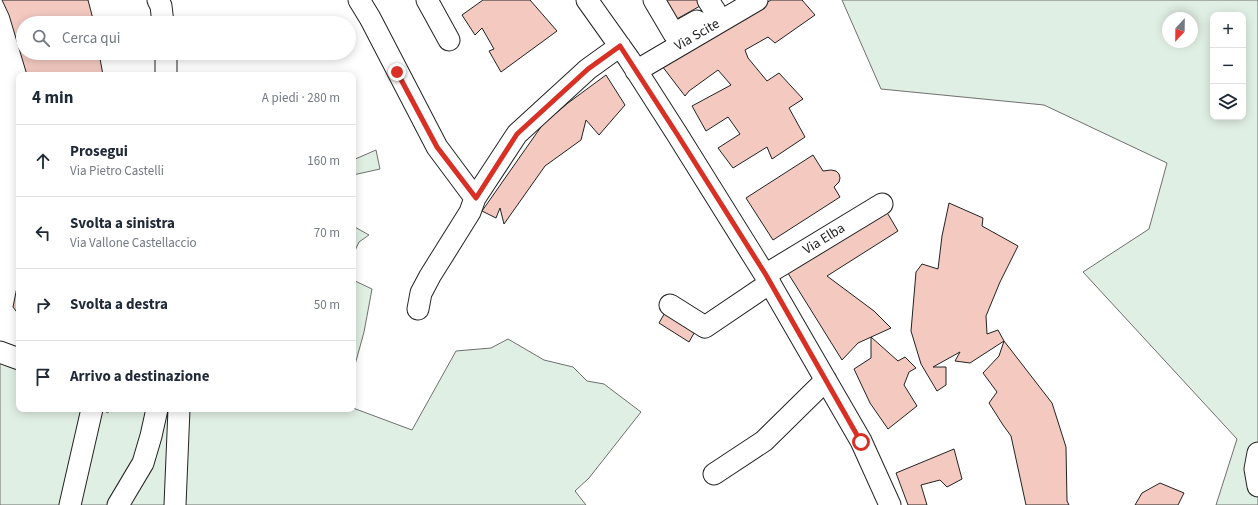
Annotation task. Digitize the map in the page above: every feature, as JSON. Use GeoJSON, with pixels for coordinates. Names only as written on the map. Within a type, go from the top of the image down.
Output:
{"type":"FeatureCollection","features":[{"type":"Feature","properties":{"kind":"street"},"geometry":{"type":"LineString","coordinates":[[158,0],[161,6],[162,16]]}},
{"type":"Feature","properties":{"kind":"street"},"geometry":{"type":"LineString","coordinates":[[359,0],[370,18],[437,147],[476,198]]}},
{"type":"Feature","properties":{"kind":"street"},"geometry":{"type":"LineString","coordinates":[[427,0],[449,40]]}},
{"type":"Feature","properties":{"kind":"street"},"geometry":{"type":"LineString","coordinates":[[587,0],[620,46],[768,279],[869,457],[890,505]]}},
{"type":"Feature","properties":{"kind":"street"},"geometry":{"type":"LineString","coordinates":[[654,0],[674,34],[712,5],[734,0]]}},
{"type":"Feature","properties":{"kind":"street","name":"Via Scite"},"geometry":{"type":"LineString","coordinates":[[636,71],[757,0]]}},
{"type":"Feature","properties":{"kind":"street"},"geometry":{"type":"LineString","coordinates":[[418,309],[421,293],[430,276],[470,212],[476,198],[517,134],[588,69],[620,46]]}},
{"type":"Feature","properties":{"kind":"street"},"geometry":{"type":"LineString","coordinates":[[166,60],[166,72]]}},
{"type":"Feature","properties":{"kind":"street","name":"Via Elba"},"geometry":{"type":"LineString","coordinates":[[670,305],[705,327],[768,279],[882,204]]}},
{"type":"Feature","properties":{"kind":"street"},"geometry":{"type":"LineString","coordinates":[[0,352],[16,358]]}},
{"type":"Feature","properties":{"kind":"street"},"geometry":{"type":"LineString","coordinates":[[714,474],[764,441],[826,380]]}},
{"type":"Feature","properties":{"kind":"street"},"geometry":{"type":"LineString","coordinates":[[70,505],[91,412]]}},
{"type":"Feature","properties":{"kind":"street"},"geometry":{"type":"LineString","coordinates":[[118,505],[143,463],[152,436],[156,412]]}},
{"type":"Feature","properties":{"kind":"street"},"geometry":{"type":"LineString","coordinates":[[175,505],[179,412]]}},
{"type":"Feature","properties":{"kind":"street"},"geometry":{"type":"LineString","coordinates":[[1258,453],[1255,469],[1258,486]]}},
{"type":"Feature","properties":{"kind":"green space"},"geometry":{"type":"Polygon","coordinates":[[[842,0],[1258,0],[1258,505],[1216,505],[1237,439],[1083,272],[1149,229],[1167,163],[1044,105],[881,89],[842,0]]]}},
{"type":"Feature","properties":{"kind":"green space"},"geometry":{"type":"Polygon","coordinates":[[[376,150],[380,169],[356,174],[356,159],[376,150]]]}},
{"type":"Feature","properties":{"kind":"green space"},"geometry":{"type":"Polygon","coordinates":[[[356,228],[369,235],[359,242],[356,248],[356,228]]]}},
{"type":"Feature","properties":{"kind":"green space"},"geometry":{"type":"Polygon","coordinates":[[[356,281],[372,289],[364,332],[356,361],[356,281]]]}},
{"type":"Feature","properties":{"kind":"green space"},"geometry":{"type":"Polygon","coordinates":[[[508,339],[544,360],[573,367],[587,381],[604,384],[641,412],[589,478],[575,491],[586,505],[0,505],[0,361],[16,368],[16,412],[356,412],[356,409],[412,430],[456,351],[491,348],[508,339]]]}},
{"type":"Feature","properties":{"kind":"building"},"geometry":{"type":"Polygon","coordinates":[[[2,0],[88,0],[92,16],[16,16],[16,38],[9,15],[2,0]]]}},
{"type":"Feature","properties":{"kind":"building"},"geometry":{"type":"Polygon","coordinates":[[[483,0],[530,0],[557,31],[501,72],[489,51],[494,49],[482,28],[475,35],[462,15],[483,0]]]}},
{"type":"Feature","properties":{"kind":"building"},"geometry":{"type":"Polygon","coordinates":[[[665,0],[708,0],[709,1],[675,20],[665,0]]]}},
{"type":"Feature","properties":{"kind":"building"},"geometry":{"type":"Polygon","coordinates":[[[771,0],[802,0],[815,15],[775,43],[768,37],[745,50],[748,58],[767,81],[779,73],[803,99],[789,108],[805,137],[772,159],[767,147],[733,168],[718,148],[740,134],[728,117],[706,131],[692,106],[731,85],[718,70],[689,91],[685,96],[662,66],[771,0]]]}},
{"type":"Feature","properties":{"kind":"building"},"geometry":{"type":"Polygon","coordinates":[[[22,60],[100,60],[102,72],[26,72],[22,60]]]}},
{"type":"Feature","properties":{"kind":"building"},"geometry":{"type":"Polygon","coordinates":[[[606,75],[625,105],[599,135],[586,120],[581,140],[545,166],[504,224],[500,208],[496,218],[482,211],[543,124],[568,103],[606,75]]]}},
{"type":"Feature","properties":{"kind":"building"},"geometry":{"type":"Polygon","coordinates":[[[813,155],[823,171],[831,170],[836,171],[839,174],[839,182],[834,187],[840,197],[773,240],[746,198],[813,155]]]}},
{"type":"Feature","properties":{"kind":"building"},"geometry":{"type":"Polygon","coordinates":[[[949,203],[983,218],[982,226],[1018,246],[1000,282],[986,316],[987,334],[998,330],[1004,341],[970,363],[955,361],[960,352],[933,367],[946,367],[946,385],[937,391],[921,364],[911,331],[916,272],[922,264],[938,269],[942,236],[949,203]]]}},
{"type":"Feature","properties":{"kind":"building"},"geometry":{"type":"Polygon","coordinates":[[[882,204],[898,231],[827,276],[874,311],[891,328],[858,343],[842,360],[786,270],[882,204]]]}},
{"type":"Feature","properties":{"kind":"building"},"geometry":{"type":"Polygon","coordinates":[[[16,292],[16,311],[13,307],[16,292]]]}},
{"type":"Feature","properties":{"kind":"building"},"geometry":{"type":"Polygon","coordinates":[[[667,309],[697,328],[689,342],[659,323],[667,309]]]}},
{"type":"Feature","properties":{"kind":"building"},"geometry":{"type":"Polygon","coordinates":[[[871,337],[898,361],[905,357],[916,368],[909,372],[904,385],[917,406],[888,429],[870,403],[854,369],[871,358],[871,337]]]}},
{"type":"Feature","properties":{"kind":"building"},"geometry":{"type":"Polygon","coordinates":[[[1004,341],[1052,403],[1066,447],[1067,501],[1069,505],[1026,505],[1011,436],[989,403],[997,392],[983,373],[999,356],[1004,341]]]}},
{"type":"Feature","properties":{"kind":"building"},"geometry":{"type":"Polygon","coordinates":[[[954,449],[962,479],[947,487],[940,480],[921,485],[927,505],[908,505],[896,473],[954,449]]]}},
{"type":"Feature","properties":{"kind":"building"},"geometry":{"type":"Polygon","coordinates":[[[1160,483],[1184,493],[1178,505],[1135,505],[1142,493],[1160,483]]]}},
{"type":"Feature","properties":{"kind":"route"},"geometry":{"type":"LineString","coordinates":[[397,72],[437,147],[476,198],[517,134],[588,69],[620,46],[766,275],[861,442]]}}]}
